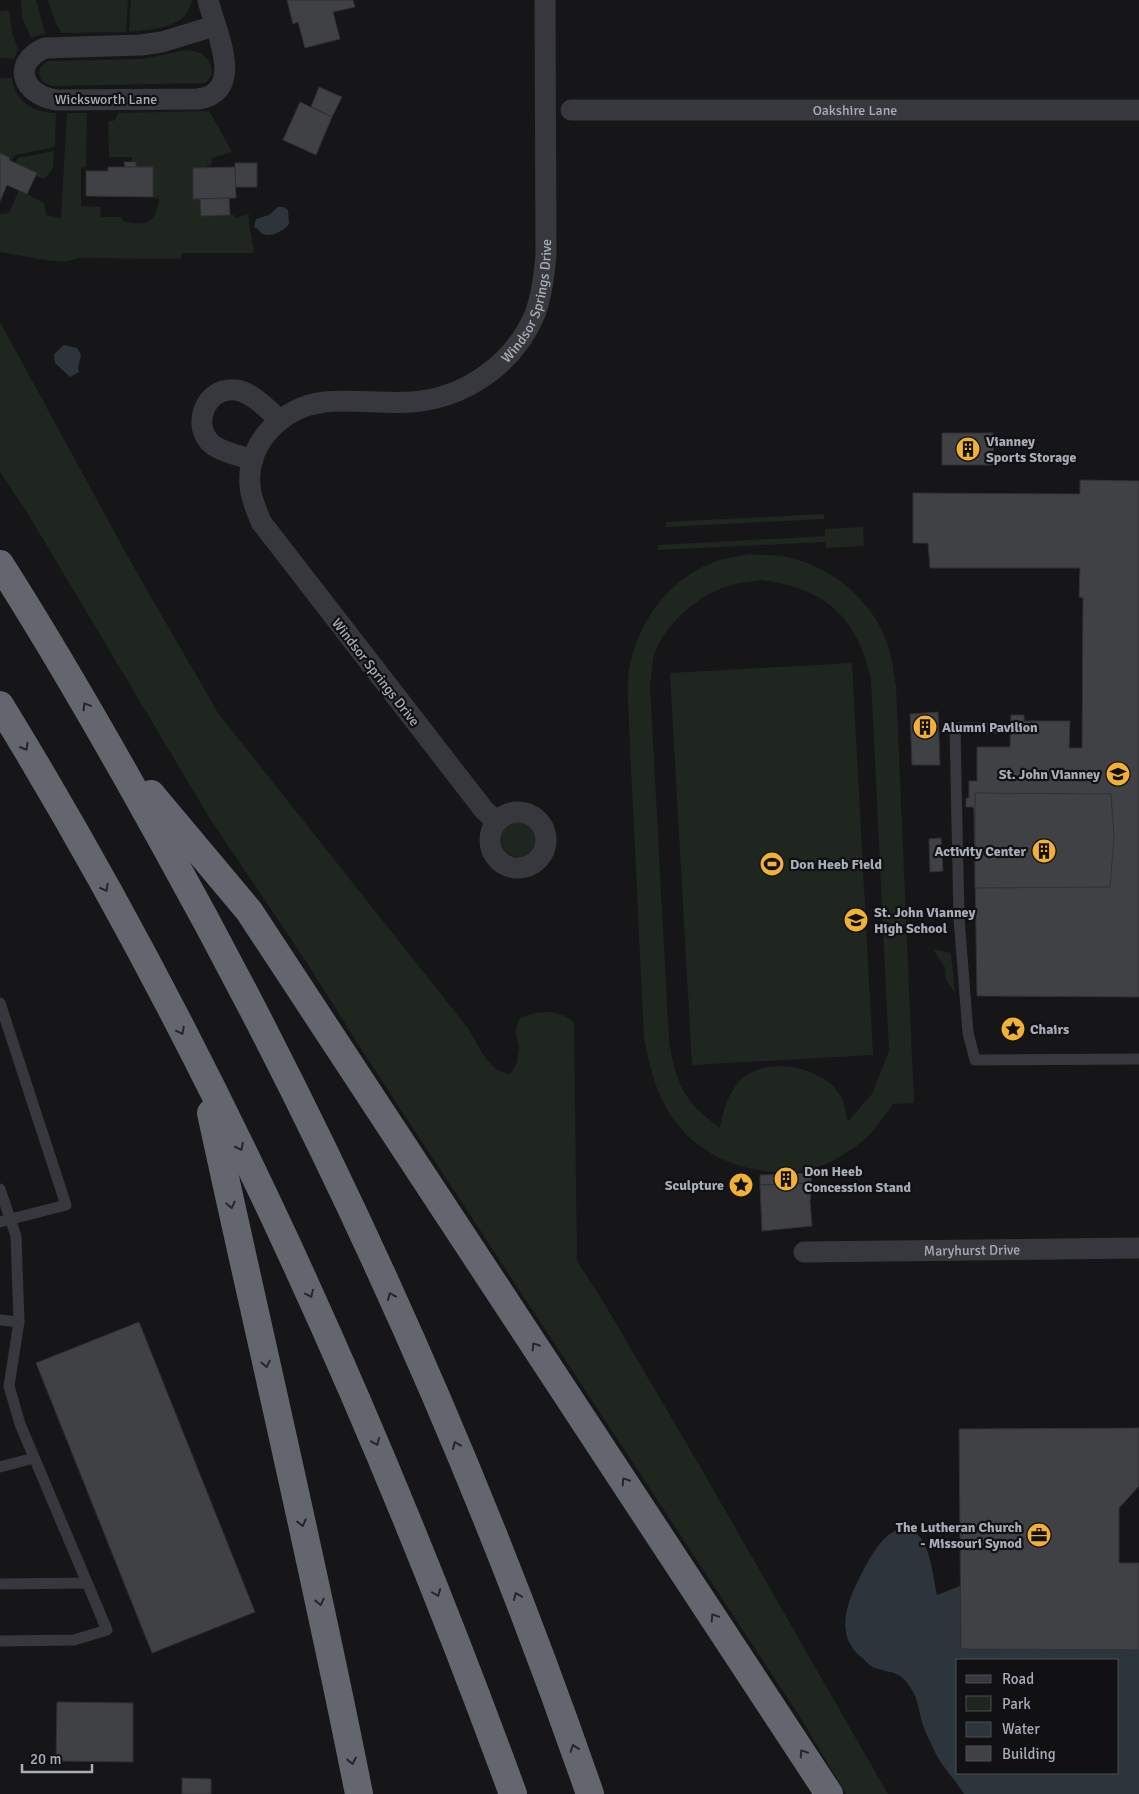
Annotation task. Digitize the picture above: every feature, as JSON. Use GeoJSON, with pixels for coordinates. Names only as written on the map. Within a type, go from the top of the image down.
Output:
{"type":"FeatureCollection","features":[{"type":"Feature","properties":{"kind":"highway"},"geometry":{"type":"LineString","coordinates":[[0,564],[111,748],[212,931],[271,1043],[382,1274],[483,1509],[528,1622],[590,1794]]}},
{"type":"Feature","properties":{"kind":"highway"},"geometry":{"type":"LineString","coordinates":[[0,704],[134,940],[203,1072],[269,1206],[374,1438],[430,1575],[513,1794]]}},
{"type":"Feature","properties":{"kind":"highway"},"geometry":{"type":"LineString","coordinates":[[111,748],[249,910],[830,1794]]}},
{"type":"Feature","properties":{"kind":"highway"},"geometry":{"type":"LineString","coordinates":[[203,1072],[280,1429],[312,1564],[359,1794]]}},
{"type":"Feature","properties":{"kind":"street","name":"Wicksworth Lane"},"geometry":{"type":"LineString","coordinates":[[208,0],[225,67],[222,88],[215,95],[198,99],[56,100],[44,99],[32,91],[26,84],[24,72],[27,62],[35,53],[45,48],[141,45],[162,42],[214,26]]}},
{"type":"Feature","properties":{"kind":"street","name":"Windsor Springs Drive"},"geometry":{"type":"LineString","coordinates":[[497,822],[484,810],[261,522],[250,488],[250,473],[262,438],[280,420],[305,406],[325,402],[411,402],[446,395],[485,376],[515,348],[534,314],[541,292],[546,255],[545,0]]}},
{"type":"Feature","properties":{"kind":"street","name":"Oakshire Lane"},"geometry":{"type":"LineString","coordinates":[[572,110],[1139,110]]}},
{"type":"Feature","properties":{"kind":"street"},"geometry":{"type":"LineString","coordinates":[[253,460],[214,446],[207,438],[201,419],[209,400],[226,390],[236,390],[246,393],[280,420]]}},
{"type":"Feature","properties":{"kind":"street","name":"Maryhurst Drive"},"geometry":{"type":"LineString","coordinates":[[804,1252],[1139,1248]]}},
{"type":"Feature","properties":{"kind":"lane"},"geometry":{"type":"LineString","coordinates":[[998,728],[955,728],[959,918],[968,1033],[975,1060],[1139,1060]]}},
{"type":"Feature","properties":{"kind":"lane"},"geometry":{"type":"LineString","coordinates":[[0,1003],[66,1205],[5,1220]]}},
{"type":"Feature","properties":{"kind":"lane"},"geometry":{"type":"LineString","coordinates":[[0,1189],[5,1220],[16,1236],[19,1322],[6,1399],[34,1458],[107,1630],[74,1640],[0,1641]]}},
{"type":"Feature","properties":{"kind":"lane"},"geometry":{"type":"LineString","coordinates":[[0,1320],[19,1322]]}},
{"type":"Feature","properties":{"kind":"lane"},"geometry":{"type":"LineString","coordinates":[[0,1466],[34,1458]]}},
{"type":"Feature","properties":{"kind":"lane"},"geometry":{"type":"LineString","coordinates":[[0,1584],[87,1583]]}},
{"type":"Feature","properties":{"kind":"green space"},"geometry":{"type":"Polygon","coordinates":[[[21,0],[36,0],[45,33],[31,38],[22,17],[21,0]]]}},
{"type":"Feature","properties":{"kind":"green space"},"geometry":{"type":"Polygon","coordinates":[[[48,0],[128,0],[126,32],[62,33],[56,24],[48,0]]]}},
{"type":"Feature","properties":{"kind":"green space"},"geometry":{"type":"Polygon","coordinates":[[[131,0],[192,0],[189,10],[184,17],[176,22],[168,26],[129,32],[131,0]]]}},
{"type":"Feature","properties":{"kind":"green space"},"geometry":{"type":"Polygon","coordinates":[[[9,10],[12,32],[18,50],[14,59],[0,58],[0,11],[9,10]]]}},
{"type":"Feature","properties":{"kind":"green space"},"geometry":{"type":"Polygon","coordinates":[[[186,50],[197,52],[208,60],[212,68],[212,74],[206,83],[52,86],[43,82],[40,77],[40,67],[48,61],[143,59],[186,50]]]}},
{"type":"Feature","properties":{"kind":"green space"},"geometry":{"type":"Polygon","coordinates":[[[0,78],[12,78],[17,93],[26,104],[40,111],[56,113],[55,147],[15,155],[11,161],[10,158],[0,153],[0,78]]]}},
{"type":"Feature","properties":{"kind":"green space"},"geometry":{"type":"Polygon","coordinates":[[[209,111],[232,152],[212,158],[211,165],[207,165],[207,168],[193,168],[193,199],[200,199],[201,216],[234,215],[235,218],[249,214],[254,253],[183,253],[180,259],[80,258],[64,262],[0,252],[0,214],[9,213],[19,190],[44,203],[46,215],[61,218],[67,113],[87,113],[86,167],[81,168],[81,206],[100,207],[101,217],[120,217],[125,222],[145,223],[153,218],[159,199],[153,197],[153,167],[136,167],[136,162],[132,161],[132,157],[109,157],[108,122],[115,120],[118,113],[209,111]]]}},
{"type":"Feature","properties":{"kind":"green space"},"geometry":{"type":"Polygon","coordinates":[[[54,151],[53,168],[45,179],[35,176],[36,173],[15,163],[18,158],[54,151]]]}},
{"type":"Feature","properties":{"kind":"green space"},"geometry":{"type":"Polygon","coordinates":[[[0,322],[128,557],[218,713],[467,1027],[484,1056],[496,1068],[510,1074],[517,1063],[519,1048],[515,1031],[520,1018],[534,1013],[548,1012],[561,1015],[574,1022],[577,1261],[604,1303],[702,1470],[888,1794],[846,1794],[802,1720],[363,1052],[307,963],[209,817],[28,514],[0,472],[0,322]]]}},
{"type":"Feature","properties":{"kind":"green space"},"geometry":{"type":"Polygon","coordinates":[[[824,514],[824,519],[666,527],[666,522],[824,514]]]}},
{"type":"Feature","properties":{"kind":"green space"},"geometry":{"type":"Polygon","coordinates":[[[863,527],[864,546],[826,548],[825,542],[658,550],[658,545],[825,536],[825,529],[863,527]]]}},
{"type":"Feature","properties":{"kind":"green space"},"geometry":{"type":"Polygon","coordinates":[[[750,554],[781,556],[799,560],[833,576],[848,587],[873,614],[882,631],[889,648],[896,686],[914,1103],[893,1104],[867,1137],[836,1159],[806,1170],[789,1172],[770,1172],[734,1164],[701,1147],[688,1136],[670,1114],[658,1091],[644,1038],[628,704],[629,669],[633,651],[649,617],[672,588],[702,567],[731,557],[750,554]],[[761,580],[719,589],[695,603],[673,623],[664,634],[653,659],[650,686],[669,1041],[675,1069],[684,1091],[698,1109],[720,1128],[728,1101],[739,1082],[755,1071],[767,1067],[780,1066],[807,1071],[830,1083],[842,1099],[848,1121],[872,1094],[889,1051],[871,679],[857,638],[847,622],[835,609],[820,598],[784,584],[761,580]]]}},
{"type":"Feature","properties":{"kind":"green space","name":"Don Heeb Field"},"geometry":{"type":"Polygon","coordinates":[[[852,663],[873,1055],[692,1065],[670,673],[852,663]]]}},
{"type":"Feature","properties":{"kind":"green space"},"geometry":{"type":"Polygon","coordinates":[[[519,821],[532,826],[537,839],[532,852],[519,857],[506,852],[501,839],[506,826],[519,821]]]}},
{"type":"Feature","properties":{"kind":"green space"},"geometry":{"type":"Polygon","coordinates":[[[933,949],[951,953],[955,993],[946,980],[945,968],[933,949]]]}},
{"type":"Feature","properties":{"kind":"water"},"geometry":{"type":"Polygon","coordinates":[[[278,207],[284,207],[288,210],[289,224],[284,229],[278,233],[267,235],[254,227],[256,219],[269,215],[278,207]]]}},
{"type":"Feature","properties":{"kind":"water"},"geometry":{"type":"Polygon","coordinates":[[[64,345],[77,348],[81,355],[79,372],[70,377],[55,363],[54,354],[64,345]]]}},
{"type":"Feature","properties":{"kind":"water"},"geometry":{"type":"Polygon","coordinates":[[[905,1527],[914,1531],[920,1537],[929,1555],[937,1595],[960,1586],[961,1649],[1139,1650],[1139,1794],[964,1794],[937,1756],[923,1726],[916,1697],[908,1684],[896,1674],[871,1666],[852,1646],[847,1636],[845,1625],[846,1613],[854,1590],[880,1543],[891,1533],[905,1527]]]}},
{"type":"Feature","properties":{"kind":"building"},"geometry":{"type":"Polygon","coordinates":[[[287,0],[353,0],[355,7],[333,12],[340,39],[305,48],[298,22],[293,24],[287,0]]]}},
{"type":"Feature","properties":{"kind":"building"},"geometry":{"type":"Polygon","coordinates":[[[319,87],[342,97],[332,117],[311,107],[319,87]]]}},
{"type":"Feature","properties":{"kind":"building"},"geometry":{"type":"Polygon","coordinates":[[[300,102],[332,117],[316,155],[283,140],[300,102]]]}},
{"type":"Feature","properties":{"kind":"building"},"geometry":{"type":"Polygon","coordinates":[[[0,153],[10,158],[9,160],[37,173],[27,194],[7,185],[0,201],[0,153]]]}},
{"type":"Feature","properties":{"kind":"building"},"geometry":{"type":"Polygon","coordinates":[[[124,162],[136,162],[136,167],[125,167],[124,162]]]}},
{"type":"Feature","properties":{"kind":"building"},"geometry":{"type":"Polygon","coordinates":[[[235,163],[257,163],[257,187],[235,187],[235,163]]]}},
{"type":"Feature","properties":{"kind":"building"},"geometry":{"type":"Polygon","coordinates":[[[108,167],[153,167],[153,197],[86,196],[86,171],[108,171],[108,167]]]}},
{"type":"Feature","properties":{"kind":"building"},"geometry":{"type":"Polygon","coordinates":[[[235,167],[236,198],[193,199],[193,168],[235,167]]]}},
{"type":"Feature","properties":{"kind":"building"},"geometry":{"type":"Polygon","coordinates":[[[229,198],[230,215],[201,216],[200,199],[229,198]]]}},
{"type":"Feature","properties":{"kind":"building","name":"Vianney Sports Storage"},"geometry":{"type":"Polygon","coordinates":[[[942,433],[993,433],[994,465],[942,465],[942,433]]]}},
{"type":"Feature","properties":{"kind":"building","name":"St. John Vianney High School"},"geometry":{"type":"Polygon","coordinates":[[[1080,480],[1139,481],[1139,997],[977,996],[974,810],[973,807],[966,807],[966,798],[969,798],[969,781],[977,781],[977,747],[1010,747],[1011,715],[1024,715],[1024,721],[1070,721],[1069,748],[1082,748],[1083,598],[1079,597],[1080,568],[930,568],[928,543],[913,543],[913,493],[1080,494],[1080,480]]]}},
{"type":"Feature","properties":{"kind":"building","name":"Alumni Pavilion"},"geometry":{"type":"Polygon","coordinates":[[[938,712],[940,765],[912,765],[910,714],[938,712]]]}},
{"type":"Feature","properties":{"kind":"building","name":"Activity Center"},"geometry":{"type":"Polygon","coordinates":[[[975,793],[1111,794],[1114,837],[1110,887],[975,888],[975,793]]]}},
{"type":"Feature","properties":{"kind":"building"},"geometry":{"type":"Polygon","coordinates":[[[941,838],[943,871],[930,872],[929,839],[941,838]]]}},
{"type":"Feature","properties":{"kind":"building","name":"Don Heeb Concession Stand"},"geometry":{"type":"Polygon","coordinates":[[[810,1173],[812,1183],[760,1185],[760,1175],[810,1173]]]}},
{"type":"Feature","properties":{"kind":"building"},"geometry":{"type":"Polygon","coordinates":[[[812,1183],[810,1201],[812,1226],[762,1231],[760,1185],[812,1183]]]}},
{"type":"Feature","properties":{"kind":"building"},"geometry":{"type":"Polygon","coordinates":[[[139,1322],[255,1612],[152,1653],[36,1363],[139,1322]]]}},
{"type":"Feature","properties":{"kind":"building","name":"The Lutheran Church - Missouri Synod"},"geometry":{"type":"Polygon","coordinates":[[[1139,1428],[1139,1486],[1119,1508],[1119,1563],[1139,1563],[1139,1650],[961,1649],[959,1429],[1139,1428]]]}},
{"type":"Feature","properties":{"kind":"building"},"geometry":{"type":"Polygon","coordinates":[[[57,1702],[133,1703],[133,1762],[56,1761],[57,1702]]]}},
{"type":"Feature","properties":{"kind":"building"},"geometry":{"type":"Polygon","coordinates":[[[182,1778],[211,1779],[211,1794],[182,1794],[182,1778]]]}},
{"type":"Feature","properties":{"kind":"place","name":"Vianney Sports Storage"},"geometry":{"type":"Point","coordinates":[968,449]}},
{"type":"Feature","properties":{"kind":"place","name":"Alumni Pavilion"},"geometry":{"type":"Point","coordinates":[925,727]}},
{"type":"Feature","properties":{"kind":"place","name":"St. John Vianney"},"geometry":{"type":"Point","coordinates":[1118,774]}},
{"type":"Feature","properties":{"kind":"place","name":"Activity Center"},"geometry":{"type":"Point","coordinates":[1044,851]}},
{"type":"Feature","properties":{"kind":"place","name":"Don Heeb Field"},"geometry":{"type":"Point","coordinates":[772,864]}},
{"type":"Feature","properties":{"kind":"place","name":"St. John Vianney High School"},"geometry":{"type":"Point","coordinates":[856,920]}},
{"type":"Feature","properties":{"kind":"place","name":"Chairs"},"geometry":{"type":"Point","coordinates":[1013,1029]}},
{"type":"Feature","properties":{"kind":"place","name":"Don Heeb Concession Stand"},"geometry":{"type":"Point","coordinates":[786,1179]}},
{"type":"Feature","properties":{"kind":"place","name":"Sculpture"},"geometry":{"type":"Point","coordinates":[741,1185]}},
{"type":"Feature","properties":{"kind":"place","name":"The Lutheran Church - Missouri Synod"},"geometry":{"type":"Point","coordinates":[1039,1535]}}]}
